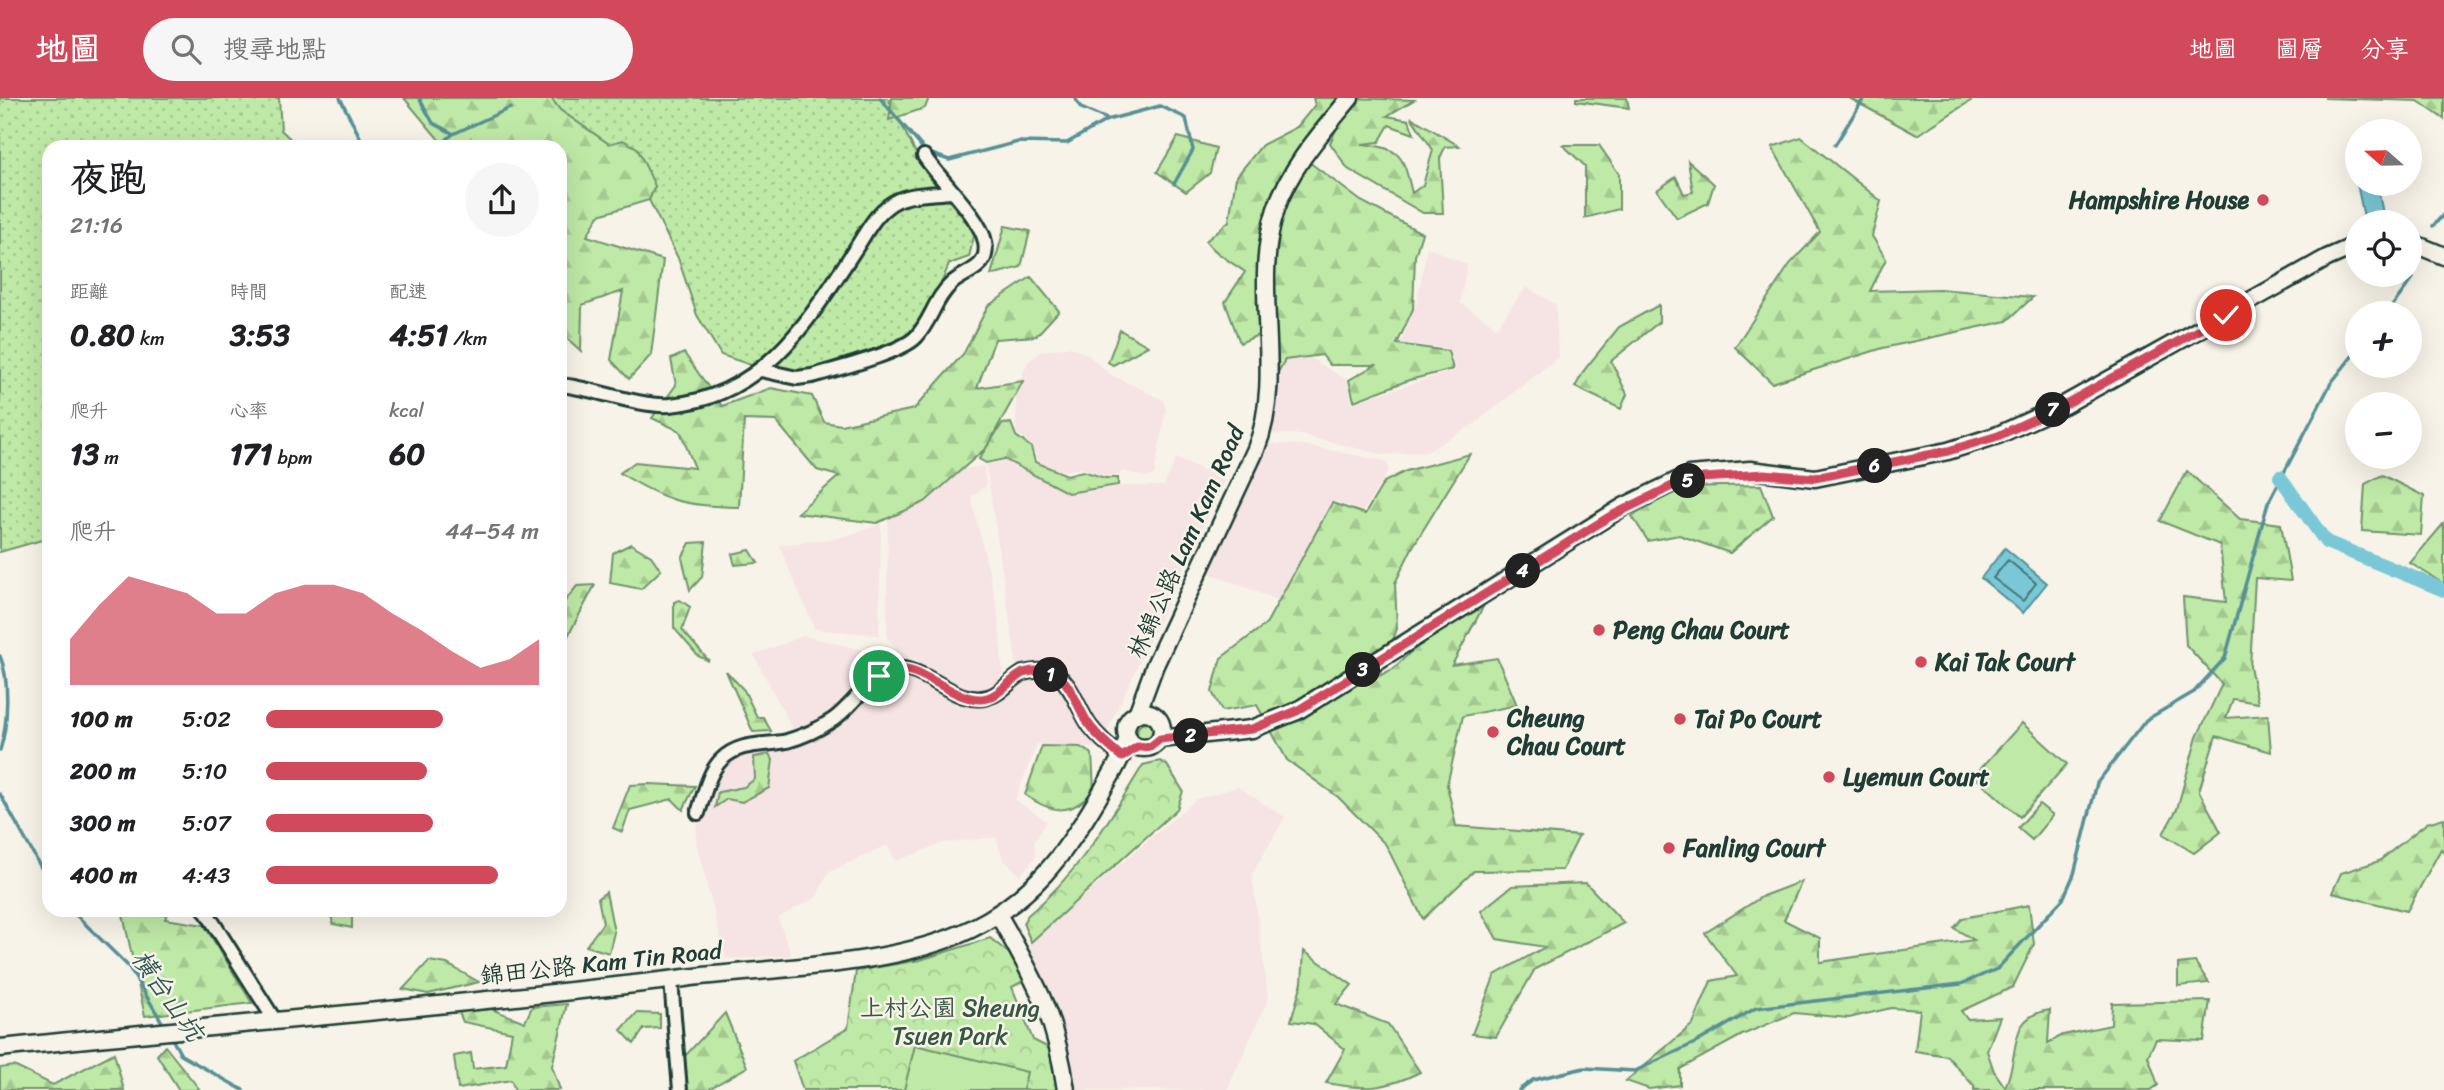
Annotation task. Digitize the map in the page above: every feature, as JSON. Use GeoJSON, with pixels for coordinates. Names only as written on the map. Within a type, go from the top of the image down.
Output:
{"type":"FeatureCollection","features":[{"type":"Feature","properties":{"kind":"main road","name":"林錦公路 Lam Kam Road"},"geometry":{"type":"LineString","coordinates":[[1141,713],[1154,665],[1256,449],[1266,421],[1269,387],[1266,263],[1276,208],[1304,156],[1350,98]]}},
{"type":"Feature","properties":{"kind":"main road"},"geometry":{"type":"LineString","coordinates":[[2422,247],[2444,256]]}},
{"type":"Feature","properties":{"kind":"main road"},"geometry":{"type":"LineString","coordinates":[[1161,734],[1182,736],[1252,729],[1297,711],[1668,482],[1689,475],[1743,470],[1815,478],[1948,451],[1998,436],[2064,405],[2345,250]]}},
{"type":"Feature","properties":{"kind":"main road"},"geometry":{"type":"LineString","coordinates":[[1141,713],[1156,717],[1161,734],[1150,747],[1133,742],[1128,724],[1141,713]]}},
{"type":"Feature","properties":{"kind":"main road","name":"錦田公路 Kam Tin Road"},"geometry":{"type":"LineString","coordinates":[[0,1048],[671,980],[878,956],[943,939],[998,914],[1030,891],[1064,854],[1133,742]]}},
{"type":"Feature","properties":{"kind":"main road"},"geometry":{"type":"LineString","coordinates":[[998,914],[1043,995],[1058,1043],[1066,1090]]}},
{"type":"Feature","properties":{"kind":"street"},"geometry":{"type":"LineString","coordinates":[[761,370],[797,378],[812,376],[907,346],[922,330],[946,289],[978,268],[986,253],[984,235],[977,220],[951,192],[924,156]]}},
{"type":"Feature","properties":{"kind":"street"},"geometry":{"type":"LineString","coordinates":[[567,386],[670,405],[716,393],[742,382],[773,361],[819,304],[880,212],[899,199],[951,192]]}},
{"type":"Feature","properties":{"kind":"street"},"geometry":{"type":"LineString","coordinates":[[698,813],[714,771],[730,752],[743,747],[790,740],[831,721],[879,676],[894,669],[926,676],[959,694],[980,699],[993,695],[1023,673],[1055,676],[1072,687],[1091,727],[1122,757]]}},
{"type":"Feature","properties":{"kind":"street"},"geometry":{"type":"LineString","coordinates":[[209,917],[228,951],[274,1019]]}},
{"type":"Feature","properties":{"kind":"street"},"geometry":{"type":"LineString","coordinates":[[671,980],[680,1090]]}},
{"type":"Feature","properties":{"kind":"shaded area"},"geometry":{"type":"Polygon","coordinates":[[[1427,247],[1467,265],[1460,303],[1497,327],[1526,287],[1556,305],[1558,357],[1473,425],[1428,451],[1385,455],[1298,434],[1264,434],[1273,387],[1278,382],[1284,361],[1310,358],[1347,380],[1352,403],[1456,370],[1451,352],[1446,348],[1401,343],[1417,303],[1427,247]]]}},
{"type":"Feature","properties":{"kind":"shaded area"},"geometry":{"type":"Polygon","coordinates":[[[1070,347],[1087,354],[1109,374],[1163,400],[1166,410],[1154,475],[1147,477],[1123,471],[1118,475],[1106,476],[1081,468],[1065,471],[1045,466],[1038,462],[1032,446],[1016,432],[1016,390],[1028,362],[1042,351],[1070,347]]]}},
{"type":"Feature","properties":{"kind":"shaded area"},"geometry":{"type":"Polygon","coordinates":[[[1259,443],[1302,445],[1385,461],[1389,470],[1363,511],[1332,501],[1278,600],[1199,569],[1259,443]]]}},
{"type":"Feature","properties":{"kind":"shaded area"},"geometry":{"type":"Polygon","coordinates":[[[1176,458],[1225,480],[1105,735],[1089,716],[1074,681],[1057,669],[1017,668],[986,465],[1005,461],[1068,494],[1125,486],[1164,486],[1176,458]]]}},
{"type":"Feature","properties":{"kind":"shaded area"},"geometry":{"type":"Polygon","coordinates":[[[984,466],[986,486],[971,497],[997,606],[1003,672],[992,689],[968,693],[924,672],[917,659],[913,658],[910,665],[899,665],[894,645],[887,638],[888,519],[925,503],[964,469],[984,466]]]}},
{"type":"Feature","properties":{"kind":"shaded area"},"geometry":{"type":"Polygon","coordinates":[[[881,524],[879,635],[815,629],[779,545],[836,539],[881,524]]]}},
{"type":"Feature","properties":{"kind":"shaded area"},"geometry":{"type":"Polygon","coordinates":[[[803,636],[871,652],[883,665],[831,718],[795,734],[754,655],[803,636]]]}},
{"type":"Feature","properties":{"kind":"shaded area"},"geometry":{"type":"Polygon","coordinates":[[[1032,674],[1060,681],[1098,748],[1037,744],[1015,800],[1047,821],[1034,842],[1036,856],[1020,875],[1003,859],[996,837],[943,843],[896,861],[887,845],[829,872],[816,897],[778,918],[791,955],[726,959],[696,842],[697,823],[720,767],[736,754],[762,748],[850,710],[883,680],[893,675],[924,681],[969,701],[1032,674]]]}},
{"type":"Feature","properties":{"kind":"shaded area"},"geometry":{"type":"Polygon","coordinates":[[[1238,787],[1285,817],[1252,874],[1268,999],[1227,1090],[1072,1090],[1023,949],[1196,799],[1238,787]]]}},
{"type":"Feature","properties":{"kind":"green space"},"geometry":{"type":"Polygon","coordinates":[[[0,98],[279,98],[281,130],[292,140],[42,140],[42,540],[0,552],[0,98]]]}},
{"type":"Feature","properties":{"kind":"green space"},"geometry":{"type":"Polygon","coordinates":[[[404,98],[551,98],[560,110],[609,144],[623,140],[637,148],[655,186],[649,200],[599,215],[587,236],[663,260],[651,355],[629,379],[611,360],[623,291],[582,305],[581,351],[567,338],[567,140],[439,140],[404,98]]]}},
{"type":"Feature","properties":{"kind":"green space"},"geometry":{"type":"Polygon","coordinates":[[[551,98],[888,98],[926,173],[975,232],[969,257],[949,264],[933,304],[903,340],[786,377],[721,355],[697,315],[678,258],[649,200],[655,186],[609,144],[560,110],[551,98]]]}},
{"type":"Feature","properties":{"kind":"green space"},"geometry":{"type":"Polygon","coordinates":[[[892,98],[929,98],[925,108],[889,120],[892,98]]]}},
{"type":"Feature","properties":{"kind":"green space"},"geometry":{"type":"Polygon","coordinates":[[[1313,98],[1339,98],[1297,153],[1361,201],[1422,233],[1415,256],[1413,309],[1397,344],[1448,351],[1453,369],[1409,380],[1354,401],[1349,380],[1375,365],[1330,365],[1322,355],[1285,360],[1276,376],[1277,383],[1272,385],[1273,347],[1256,336],[1240,343],[1225,302],[1245,272],[1206,241],[1229,221],[1236,177],[1262,145],[1297,127],[1315,105],[1313,98]]]}},
{"type":"Feature","properties":{"kind":"green space"},"geometry":{"type":"Polygon","coordinates":[[[1350,98],[1414,100],[1387,116],[1409,120],[1414,134],[1389,125],[1379,142],[1362,144],[1386,148],[1399,156],[1412,193],[1423,185],[1433,150],[1411,117],[1459,146],[1445,147],[1440,158],[1443,213],[1423,213],[1348,169],[1330,143],[1350,98]]]}},
{"type":"Feature","properties":{"kind":"green space"},"geometry":{"type":"Polygon","coordinates":[[[1576,98],[1627,98],[1629,108],[1576,101],[1576,98]]]}},
{"type":"Feature","properties":{"kind":"green space"},"geometry":{"type":"Polygon","coordinates":[[[1849,98],[1975,98],[1917,135],[1849,98]]]}},
{"type":"Feature","properties":{"kind":"green space"},"geometry":{"type":"Polygon","coordinates":[[[2324,98],[2444,98],[2444,119],[2418,101],[2324,98]]]}},
{"type":"Feature","properties":{"kind":"green space"},"geometry":{"type":"Polygon","coordinates":[[[1178,137],[1216,148],[1210,173],[1186,192],[1157,172],[1178,137]]]}},
{"type":"Feature","properties":{"kind":"green space"},"geometry":{"type":"Polygon","coordinates":[[[1801,137],[1881,201],[1872,236],[1886,259],[1870,291],[1939,289],[2033,297],[2007,321],[1883,348],[1772,383],[1735,347],[1790,264],[1820,232],[1772,147],[1801,137]]]}},
{"type":"Feature","properties":{"kind":"green space"},"geometry":{"type":"Polygon","coordinates":[[[1563,145],[1599,145],[1619,174],[1619,209],[1585,218],[1585,166],[1563,145]]]}},
{"type":"Feature","properties":{"kind":"green space"},"geometry":{"type":"Polygon","coordinates":[[[1688,161],[1714,184],[1708,203],[1677,218],[1657,190],[1676,177],[1684,194],[1693,192],[1688,161]]]}},
{"type":"Feature","properties":{"kind":"green space"},"geometry":{"type":"Polygon","coordinates":[[[1005,226],[1030,231],[1021,267],[991,275],[1005,226]]]}},
{"type":"Feature","properties":{"kind":"green space"},"geometry":{"type":"Polygon","coordinates":[[[1031,277],[1059,311],[1036,336],[995,339],[977,388],[1023,381],[986,448],[925,502],[877,523],[797,513],[839,476],[817,470],[776,421],[744,420],[739,507],[676,500],[620,473],[635,462],[695,468],[680,431],[652,418],[676,385],[671,359],[684,353],[722,406],[771,388],[812,396],[824,422],[841,425],[914,409],[964,353],[988,306],[1031,277]]]}},
{"type":"Feature","properties":{"kind":"green space"},"geometry":{"type":"Polygon","coordinates":[[[1659,305],[1659,322],[1611,361],[1627,394],[1621,409],[1575,387],[1585,369],[1619,327],[1659,305]]]}},
{"type":"Feature","properties":{"kind":"green space"},"geometry":{"type":"Polygon","coordinates":[[[1120,330],[1148,346],[1113,365],[1108,362],[1120,330]]]}},
{"type":"Feature","properties":{"kind":"green space"},"geometry":{"type":"Polygon","coordinates":[[[1011,423],[1016,436],[1031,447],[1035,462],[1067,475],[1083,471],[1105,478],[1118,478],[1118,485],[1068,493],[1004,459],[986,463],[979,459],[1002,424],[1011,423]]]}},
{"type":"Feature","properties":{"kind":"green space"},"geometry":{"type":"Polygon","coordinates":[[[1470,454],[1412,548],[1395,583],[1397,629],[1379,676],[1393,669],[1419,644],[1483,607],[1452,665],[1497,658],[1517,705],[1463,716],[1447,785],[1456,826],[1579,836],[1562,870],[1474,871],[1423,919],[1386,845],[1338,797],[1287,760],[1257,705],[1222,711],[1212,692],[1221,658],[1266,624],[1332,503],[1365,514],[1384,482],[1406,471],[1470,454]]]}},
{"type":"Feature","properties":{"kind":"green space"},"geometry":{"type":"Polygon","coordinates":[[[2187,471],[2240,519],[2281,524],[2291,581],[2255,578],[2250,667],[2258,703],[2233,699],[2226,718],[2268,715],[2271,752],[2216,736],[2199,791],[2221,832],[2194,853],[2163,834],[2177,809],[2197,737],[2222,684],[2186,645],[2183,597],[2226,602],[2220,545],[2160,521],[2187,471]]]}},
{"type":"Feature","properties":{"kind":"green space"},"geometry":{"type":"Polygon","coordinates":[[[2382,475],[2424,496],[2421,535],[2362,531],[2365,484],[2382,475]]]}},
{"type":"Feature","properties":{"kind":"green space"},"geometry":{"type":"Polygon","coordinates":[[[1761,485],[1773,516],[1730,553],[1679,535],[1648,541],[1632,516],[1683,487],[1761,485]]]}},
{"type":"Feature","properties":{"kind":"green space"},"geometry":{"type":"Polygon","coordinates":[[[2444,523],[2444,584],[2410,563],[2444,523]]]}},
{"type":"Feature","properties":{"kind":"green space"},"geometry":{"type":"Polygon","coordinates":[[[706,542],[702,577],[690,590],[682,558],[690,543],[706,542]]]}},
{"type":"Feature","properties":{"kind":"green space"},"geometry":{"type":"Polygon","coordinates":[[[631,544],[651,556],[661,570],[641,589],[610,583],[613,553],[631,544]]]}},
{"type":"Feature","properties":{"kind":"green space"},"geometry":{"type":"Polygon","coordinates":[[[750,550],[758,563],[735,565],[732,554],[750,550]]]}},
{"type":"Feature","properties":{"kind":"green space"},"geometry":{"type":"Polygon","coordinates":[[[595,585],[567,638],[567,598],[577,586],[595,585]]]}},
{"type":"Feature","properties":{"kind":"green space"},"geometry":{"type":"Polygon","coordinates":[[[680,600],[690,607],[682,630],[709,661],[698,656],[674,628],[674,602],[680,600]]]}},
{"type":"Feature","properties":{"kind":"green space"},"geometry":{"type":"Polygon","coordinates":[[[726,671],[744,690],[757,717],[763,717],[771,731],[753,732],[726,671]]]}},
{"type":"Feature","properties":{"kind":"green space"},"geometry":{"type":"Polygon","coordinates":[[[1146,723],[1152,726],[1155,732],[1152,738],[1146,741],[1140,738],[1137,732],[1140,726],[1146,723]]]}},
{"type":"Feature","properties":{"kind":"green space"},"geometry":{"type":"Polygon","coordinates":[[[2022,723],[2067,764],[2020,817],[1974,776],[2022,723]]]}},
{"type":"Feature","properties":{"kind":"green space"},"geometry":{"type":"Polygon","coordinates":[[[1042,746],[1080,747],[1092,754],[1094,790],[1086,799],[1077,805],[1061,809],[1044,806],[1025,795],[1042,746]]]}},
{"type":"Feature","properties":{"kind":"green space"},"geometry":{"type":"Polygon","coordinates":[[[769,754],[773,760],[769,788],[742,802],[727,799],[715,807],[718,792],[744,787],[755,779],[754,757],[769,754]]]}},
{"type":"Feature","properties":{"kind":"green space"},"geometry":{"type":"Polygon","coordinates":[[[1160,761],[1167,765],[1183,791],[1177,809],[1031,942],[1023,923],[1028,915],[1078,864],[1143,765],[1160,761]]]}},
{"type":"Feature","properties":{"kind":"green space"},"geometry":{"type":"Polygon","coordinates":[[[630,785],[695,786],[683,810],[672,799],[630,810],[622,832],[613,828],[630,785]]]}},
{"type":"Feature","properties":{"kind":"green space"},"geometry":{"type":"Polygon","coordinates":[[[2039,804],[2053,815],[2032,840],[2018,828],[2039,804]]]}},
{"type":"Feature","properties":{"kind":"green space"},"geometry":{"type":"Polygon","coordinates":[[[2444,818],[2444,852],[2441,849],[2407,911],[2332,893],[2341,873],[2379,861],[2427,823],[2444,818]]]}},
{"type":"Feature","properties":{"kind":"green space"},"geometry":{"type":"Polygon","coordinates":[[[1802,881],[1784,920],[1820,938],[1820,962],[1974,940],[1954,928],[1963,918],[2029,905],[2034,944],[2013,987],[1961,1011],[1967,1019],[2000,1017],[1987,1051],[1994,1071],[2005,1087],[2020,1029],[2026,1020],[2050,1010],[2048,1043],[2063,1035],[2111,1025],[2112,1003],[2210,1001],[2204,1041],[2156,1039],[2148,1056],[2158,1085],[2151,1090],[1974,1090],[1974,1086],[1947,1056],[1915,1051],[1920,1010],[1891,1008],[1849,1018],[1794,1013],[1742,1035],[1680,1069],[1680,1085],[1649,1089],[1626,1081],[1693,1024],[1711,981],[1737,976],[1705,933],[1763,896],[1802,881]]]}},
{"type":"Feature","properties":{"kind":"green space"},"geometry":{"type":"Polygon","coordinates":[[[1586,883],[1624,923],[1535,969],[1496,1037],[1472,1034],[1495,975],[1545,947],[1497,939],[1481,911],[1512,886],[1586,883]]]}},
{"type":"Feature","properties":{"kind":"green space"},"geometry":{"type":"Polygon","coordinates":[[[606,892],[614,932],[609,953],[586,946],[603,923],[598,898],[606,892]]]}},
{"type":"Feature","properties":{"kind":"green space"},"geometry":{"type":"Polygon","coordinates":[[[124,917],[166,917],[165,919],[204,925],[252,1003],[145,1016],[124,917]]]}},
{"type":"Feature","properties":{"kind":"green space"},"geometry":{"type":"Polygon","coordinates":[[[332,917],[352,917],[352,928],[333,924],[332,917]]]}},
{"type":"Feature","properties":{"kind":"green space","name":"上村公園 Sheung Tsuen Park"},"geometry":{"type":"Polygon","coordinates":[[[990,938],[1011,955],[1027,979],[1012,987],[1033,1040],[1049,1048],[1057,1090],[803,1090],[793,1061],[848,1028],[856,971],[920,960],[990,938]]]}},
{"type":"Feature","properties":{"kind":"green space"},"geometry":{"type":"Polygon","coordinates":[[[1304,951],[1352,985],[1336,1004],[1388,1024],[1420,1072],[1374,1087],[1326,1083],[1345,1049],[1314,1024],[1291,1021],[1302,982],[1304,951]]]}},
{"type":"Feature","properties":{"kind":"green space"},"geometry":{"type":"Polygon","coordinates":[[[429,961],[447,964],[479,982],[428,994],[403,989],[429,961]]]}},
{"type":"Feature","properties":{"kind":"green space"},"geometry":{"type":"Polygon","coordinates":[[[2195,962],[2209,983],[2178,986],[2178,964],[2195,962]]]}},
{"type":"Feature","properties":{"kind":"green space"},"geometry":{"type":"Polygon","coordinates":[[[567,1004],[552,1066],[560,1090],[515,1090],[511,1080],[458,1089],[454,1056],[471,1053],[473,1069],[506,1065],[512,1032],[463,1022],[458,1010],[491,1009],[525,1022],[532,1007],[567,1004]]]}},
{"type":"Feature","properties":{"kind":"green space"},"geometry":{"type":"Polygon","coordinates":[[[637,1013],[660,1014],[660,1028],[644,1029],[634,1044],[621,1030],[637,1013]]]}},
{"type":"Feature","properties":{"kind":"green space"},"geometry":{"type":"Polygon","coordinates":[[[725,1013],[747,1067],[707,1090],[686,1090],[684,1057],[725,1013]]]}},
{"type":"Feature","properties":{"kind":"green space"},"geometry":{"type":"Polygon","coordinates":[[[915,1045],[1027,1072],[1023,1090],[904,1090],[915,1045]]]}},
{"type":"Feature","properties":{"kind":"green space"},"geometry":{"type":"Polygon","coordinates":[[[165,1046],[200,1090],[179,1090],[157,1055],[165,1046]]]}},
{"type":"Feature","properties":{"kind":"green space"},"geometry":{"type":"Polygon","coordinates":[[[114,1053],[124,1090],[0,1090],[0,1068],[14,1066],[53,1085],[114,1053]]]}},
{"type":"Feature","properties":{"kind":"water"},"geometry":{"type":"Polygon","coordinates":[[[2360,196],[2379,196],[2382,210],[2363,210],[2360,196]]]}},
{"type":"Feature","properties":{"kind":"water"},"geometry":{"type":"Polygon","coordinates":[[[2005,548],[2047,583],[2023,613],[1981,578],[2005,548]]]}},
{"type":"Feature","properties":{"kind":"waterway"},"geometry":{"type":"LineString","coordinates":[[340,98],[361,140]]}},
{"type":"Feature","properties":{"kind":"waterway"},"geometry":{"type":"LineString","coordinates":[[419,98],[433,123],[452,133]]}},
{"type":"Feature","properties":{"kind":"waterway"},"geometry":{"type":"LineString","coordinates":[[880,98],[926,152],[949,160],[1018,142],[1067,143],[1107,120],[1160,106],[1186,118],[1193,150],[1174,184]]}},
{"type":"Feature","properties":{"kind":"waterway"},"geometry":{"type":"LineString","coordinates":[[1075,98],[1081,108],[1107,119]]}},
{"type":"Feature","properties":{"kind":"waterway"},"geometry":{"type":"LineString","coordinates":[[1835,145],[1864,98]]}},
{"type":"Feature","properties":{"kind":"waterway"},"geometry":{"type":"LineString","coordinates":[[446,140],[453,134],[510,108]]}},
{"type":"Feature","properties":{"kind":"waterway"},"geometry":{"type":"LineString","coordinates":[[2433,226],[2444,214]]}},
{"type":"Feature","properties":{"kind":"waterway"},"geometry":{"type":"LineString","coordinates":[[2396,301],[2406,287]]}},
{"type":"Feature","properties":{"kind":"waterway"},"geometry":{"type":"LineString","coordinates":[[1519,1090],[1533,1080],[1584,1068],[1635,1071],[1697,1042],[1756,1008],[1961,984],[1997,969],[2063,899],[2074,874],[2097,783],[2146,720],[2194,692],[2225,658],[2268,503],[2331,383],[2345,365]]}},
{"type":"Feature","properties":{"kind":"waterway"},"geometry":{"type":"LineString","coordinates":[[2280,477],[2326,542],[2444,590]]}},
{"type":"Feature","properties":{"kind":"waterway"},"geometry":{"type":"LineString","coordinates":[[0,656],[7,703],[0,750]]}},
{"type":"Feature","properties":{"kind":"waterway","name":"橫台山坑"},"geometry":{"type":"LineString","coordinates":[[0,794],[42,869]]}},
{"type":"Feature","properties":{"kind":"waterway","name":"橫台山坑"},"geometry":{"type":"LineString","coordinates":[[78,917],[129,967],[165,1027]]}},
{"type":"Feature","properties":{"kind":"waterway","name":"橫台山坑"},"geometry":{"type":"LineString","coordinates":[[171,1037],[181,1055],[243,1090]]}},
{"type":"Feature","properties":{"kind":"place","name":"Hampshire House"},"geometry":{"type":"Point","coordinates":[2263,200]}},
{"type":"Feature","properties":{"kind":"place","name":"Peng Chau Court"},"geometry":{"type":"Point","coordinates":[1599,630]}},
{"type":"Feature","properties":{"kind":"place","name":"Kai Tak Court"},"geometry":{"type":"Point","coordinates":[1921,662]}},
{"type":"Feature","properties":{"kind":"place","name":"Tai Po Court"},"geometry":{"type":"Point","coordinates":[1680,719]}},
{"type":"Feature","properties":{"kind":"place","name":"Cheung Chau Court"},"geometry":{"type":"Point","coordinates":[1493,732]}},
{"type":"Feature","properties":{"kind":"place","name":"Lyemun Court"},"geometry":{"type":"Point","coordinates":[1829,777]}},
{"type":"Feature","properties":{"kind":"place","name":"Fanling Court"},"geometry":{"type":"Point","coordinates":[1669,848]}},
{"type":"Feature","properties":{"kind":"route"},"geometry":{"type":"LineString","coordinates":[[879,676],[886,671],[902,669],[926,676],[959,694],[980,699],[993,695],[1023,673],[1055,676],[1072,687],[1091,727],[1122,757],[1137,747],[1150,747],[1160,739],[1252,729],[1297,711],[1609,517],[1625,512],[1672,486],[1703,478],[1764,474],[1815,478],[1948,451],[1998,436],[2064,405],[2226,315]]}}]}
